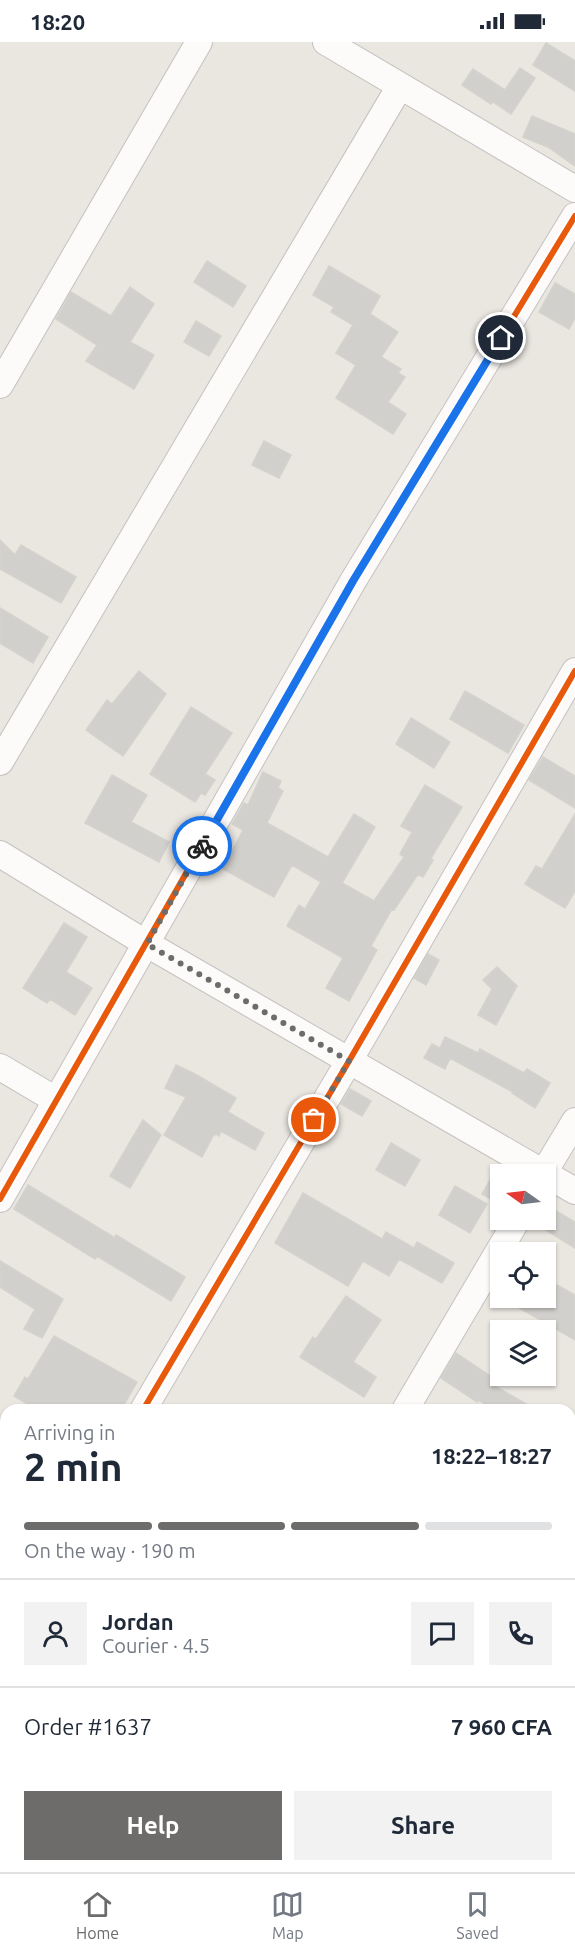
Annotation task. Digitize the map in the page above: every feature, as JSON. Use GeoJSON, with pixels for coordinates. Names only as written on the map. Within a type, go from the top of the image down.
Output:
{"type":"FeatureCollection","features":[{"type":"Feature","properties":{"kind":"street"},"geometry":{"type":"LineString","coordinates":[[0,385],[199,42]]}},
{"type":"Feature","properties":{"kind":"street"},"geometry":{"type":"LineString","coordinates":[[334,44],[400,86],[575,189]]}},
{"type":"Feature","properties":{"kind":"street"},"geometry":{"type":"LineString","coordinates":[[0,762],[400,86]]}},
{"type":"Feature","properties":{"kind":"street"},"geometry":{"type":"LineString","coordinates":[[0,1198],[353,581],[575,216]]}},
{"type":"Feature","properties":{"kind":"street"},"geometry":{"type":"LineString","coordinates":[[147,1404],[575,671]]}},
{"type":"Feature","properties":{"kind":"street"},"geometry":{"type":"LineString","coordinates":[[0,854],[147,944],[527,1164]]}},
{"type":"Feature","properties":{"kind":"street"},"geometry":{"type":"LineString","coordinates":[[0,1067],[56,1100]]}},
{"type":"Feature","properties":{"kind":"street"},"geometry":{"type":"LineString","coordinates":[[550,1164],[575,1121]]}},
{"type":"Feature","properties":{"kind":"street"},"geometry":{"type":"LineString","coordinates":[[556,1181],[575,1191]]}},
{"type":"Feature","properties":{"kind":"street"},"geometry":{"type":"LineString","coordinates":[[409,1404],[511,1230]]}},
{"type":"Feature","properties":{"kind":"building"},"geometry":{"type":"Polygon","coordinates":[[[546,43],[575,61],[575,91],[533,65],[546,43]]]}},
{"type":"Feature","properties":{"kind":"building"},"geometry":{"type":"Polygon","coordinates":[[[520,68],[535,78],[511,114],[462,85],[473,69],[505,90],[520,68]]]}},
{"type":"Feature","properties":{"kind":"building"},"geometry":{"type":"Polygon","coordinates":[[[532,116],[575,134],[575,166],[548,147],[523,137],[532,116]]]}},
{"type":"Feature","properties":{"kind":"building"},"geometry":{"type":"Polygon","coordinates":[[[207,261],[246,286],[233,307],[194,282],[207,261]]]}},
{"type":"Feature","properties":{"kind":"building"},"geometry":{"type":"Polygon","coordinates":[[[329,266],[380,296],[370,314],[398,332],[381,357],[401,369],[398,373],[405,377],[388,402],[406,414],[393,434],[336,398],[356,365],[336,353],[353,325],[331,312],[334,307],[313,295],[329,266]]]}},
{"type":"Feature","properties":{"kind":"building"},"geometry":{"type":"Polygon","coordinates":[[[555,283],[575,294],[575,318],[569,329],[539,312],[555,283]]]}},
{"type":"Feature","properties":{"kind":"building"},"geometry":{"type":"Polygon","coordinates":[[[130,287],[154,304],[130,342],[154,355],[134,389],[86,361],[97,345],[56,319],[71,292],[111,316],[130,287]]]}},
{"type":"Feature","properties":{"kind":"building"},"geometry":{"type":"Polygon","coordinates":[[[196,321],[221,336],[209,356],[184,342],[196,321]]]}},
{"type":"Feature","properties":{"kind":"building"},"geometry":{"type":"Polygon","coordinates":[[[264,441],[291,455],[279,478],[252,465],[264,441]]]}},
{"type":"Feature","properties":{"kind":"building"},"geometry":{"type":"Polygon","coordinates":[[[0,540],[15,555],[21,545],[76,577],[61,603],[0,569],[0,540]]]}},
{"type":"Feature","properties":{"kind":"building"},"geometry":{"type":"Polygon","coordinates":[[[0,608],[48,637],[33,663],[0,643],[0,608]]]}},
{"type":"Feature","properties":{"kind":"building"},"geometry":{"type":"Polygon","coordinates":[[[139,671],[166,694],[123,756],[86,730],[107,700],[112,704],[139,671]]]}},
{"type":"Feature","properties":{"kind":"building"},"geometry":{"type":"Polygon","coordinates":[[[465,691],[524,725],[508,753],[450,719],[465,691]]]}},
{"type":"Feature","properties":{"kind":"building"},"geometry":{"type":"Polygon","coordinates":[[[191,707],[232,733],[205,774],[215,780],[205,795],[201,793],[195,802],[150,774],[191,707]]]}},
{"type":"Feature","properties":{"kind":"building"},"geometry":{"type":"Polygon","coordinates":[[[411,718],[450,742],[434,768],[396,744],[411,718]]]}},
{"type":"Feature","properties":{"kind":"building"},"geometry":{"type":"Polygon","coordinates":[[[543,757],[575,776],[575,808],[529,780],[543,757]]]}},
{"type":"Feature","properties":{"kind":"building"},"geometry":{"type":"Polygon","coordinates":[[[263,772],[281,781],[278,788],[283,791],[267,823],[328,857],[354,814],[375,827],[342,883],[374,901],[404,857],[400,854],[412,832],[401,826],[425,785],[462,807],[431,858],[433,860],[423,877],[418,874],[394,910],[392,909],[371,946],[377,950],[349,1001],[326,988],[343,958],[287,926],[299,905],[305,909],[321,882],[292,865],[274,897],[223,869],[243,830],[232,824],[244,803],[248,805],[263,772]]]}},
{"type":"Feature","properties":{"kind":"building"},"geometry":{"type":"Polygon","coordinates":[[[112,775],[147,795],[131,822],[169,842],[159,862],[85,823],[112,775]]]}},
{"type":"Feature","properties":{"kind":"building"},"geometry":{"type":"Polygon","coordinates":[[[575,814],[575,891],[565,908],[525,884],[536,866],[542,869],[575,814]]]}},
{"type":"Feature","properties":{"kind":"building"},"geometry":{"type":"Polygon","coordinates":[[[64,923],[87,937],[66,972],[92,988],[75,1015],[50,999],[47,1003],[23,988],[64,923]]]}},
{"type":"Feature","properties":{"kind":"building"},"geometry":{"type":"Polygon","coordinates":[[[428,954],[439,960],[426,985],[414,978],[428,954]]]}},
{"type":"Feature","properties":{"kind":"building"},"geometry":{"type":"Polygon","coordinates":[[[497,967],[517,986],[496,1025],[478,1015],[492,989],[483,980],[497,967]]]}},
{"type":"Feature","properties":{"kind":"building"},"geometry":{"type":"Polygon","coordinates":[[[445,1037],[478,1053],[480,1049],[524,1073],[527,1069],[550,1083],[535,1108],[513,1092],[450,1058],[445,1069],[424,1058],[432,1044],[440,1048],[445,1037]]]}},
{"type":"Feature","properties":{"kind":"building"},"geometry":{"type":"Polygon","coordinates":[[[176,1065],[236,1098],[228,1112],[264,1133],[255,1150],[221,1131],[219,1136],[216,1134],[213,1136],[202,1157],[164,1135],[186,1097],[165,1088],[176,1065]]]}},
{"type":"Feature","properties":{"kind":"building"},"geometry":{"type":"Polygon","coordinates":[[[350,1089],[371,1101],[362,1116],[341,1104],[350,1089]]]}},
{"type":"Feature","properties":{"kind":"building"},"geometry":{"type":"Polygon","coordinates":[[[143,1120],[161,1135],[130,1188],[110,1176],[143,1120]]]}},
{"type":"Feature","properties":{"kind":"building"},"geometry":{"type":"Polygon","coordinates":[[[391,1143],[420,1160],[405,1186],[376,1170],[391,1143]]]}},
{"type":"Feature","properties":{"kind":"building"},"geometry":{"type":"Polygon","coordinates":[[[490,1180],[490,1199],[482,1194],[490,1180]]]}},
{"type":"Feature","properties":{"kind":"building"},"geometry":{"type":"Polygon","coordinates":[[[28,1185],[185,1277],[171,1301],[97,1256],[95,1259],[14,1209],[28,1185]]]}},
{"type":"Feature","properties":{"kind":"building"},"geometry":{"type":"Polygon","coordinates":[[[455,1186],[487,1204],[470,1233],[439,1215],[455,1186]]]}},
{"type":"Feature","properties":{"kind":"building"},"geometry":{"type":"Polygon","coordinates":[[[303,1193],[382,1239],[386,1232],[414,1248],[417,1242],[454,1263],[442,1283],[399,1259],[389,1276],[363,1261],[348,1286],[275,1243],[303,1193]]]}},
{"type":"Feature","properties":{"kind":"building"},"geometry":{"type":"Polygon","coordinates":[[[556,1211],[575,1222],[575,1248],[546,1230],[556,1230],[556,1211]]]}},
{"type":"Feature","properties":{"kind":"building"},"geometry":{"type":"Polygon","coordinates":[[[0,1261],[63,1299],[42,1338],[24,1329],[35,1309],[0,1287],[0,1261]]]}},
{"type":"Feature","properties":{"kind":"building"},"geometry":{"type":"Polygon","coordinates":[[[557,1285],[575,1295],[575,1340],[556,1329],[556,1320],[540,1320],[519,1308],[556,1308],[557,1285]]]}},
{"type":"Feature","properties":{"kind":"building"},"geometry":{"type":"Polygon","coordinates":[[[346,1296],[381,1320],[353,1362],[376,1377],[364,1397],[300,1357],[313,1337],[316,1339],[346,1296]]]}},
{"type":"Feature","properties":{"kind":"building"},"geometry":{"type":"Polygon","coordinates":[[[54,1336],[137,1382],[124,1404],[27,1404],[14,1396],[25,1377],[28,1379],[54,1336]]]}},
{"type":"Feature","properties":{"kind":"building"},"geometry":{"type":"Polygon","coordinates":[[[456,1353],[490,1376],[490,1386],[494,1386],[526,1404],[485,1404],[478,1400],[477,1402],[441,1378],[456,1353]]]}},
{"type":"Feature","properties":{"kind":"cycle path"},"geometry":{"type":"LineString","coordinates":[[0,1199],[353,581],[575,216]]}},
{"type":"Feature","properties":{"kind":"cycle path"},"geometry":{"type":"LineString","coordinates":[[147,1404],[575,671]]}},
{"type":"Feature","properties":{"kind":"way so far"},"geometry":{"type":"LineString","coordinates":[[202,846],[147,944],[349,1061],[314,1120]]}},
{"type":"Feature","properties":{"kind":"route"},"geometry":{"type":"LineString","coordinates":[[202,846],[353,581],[501,338]]}}]}
